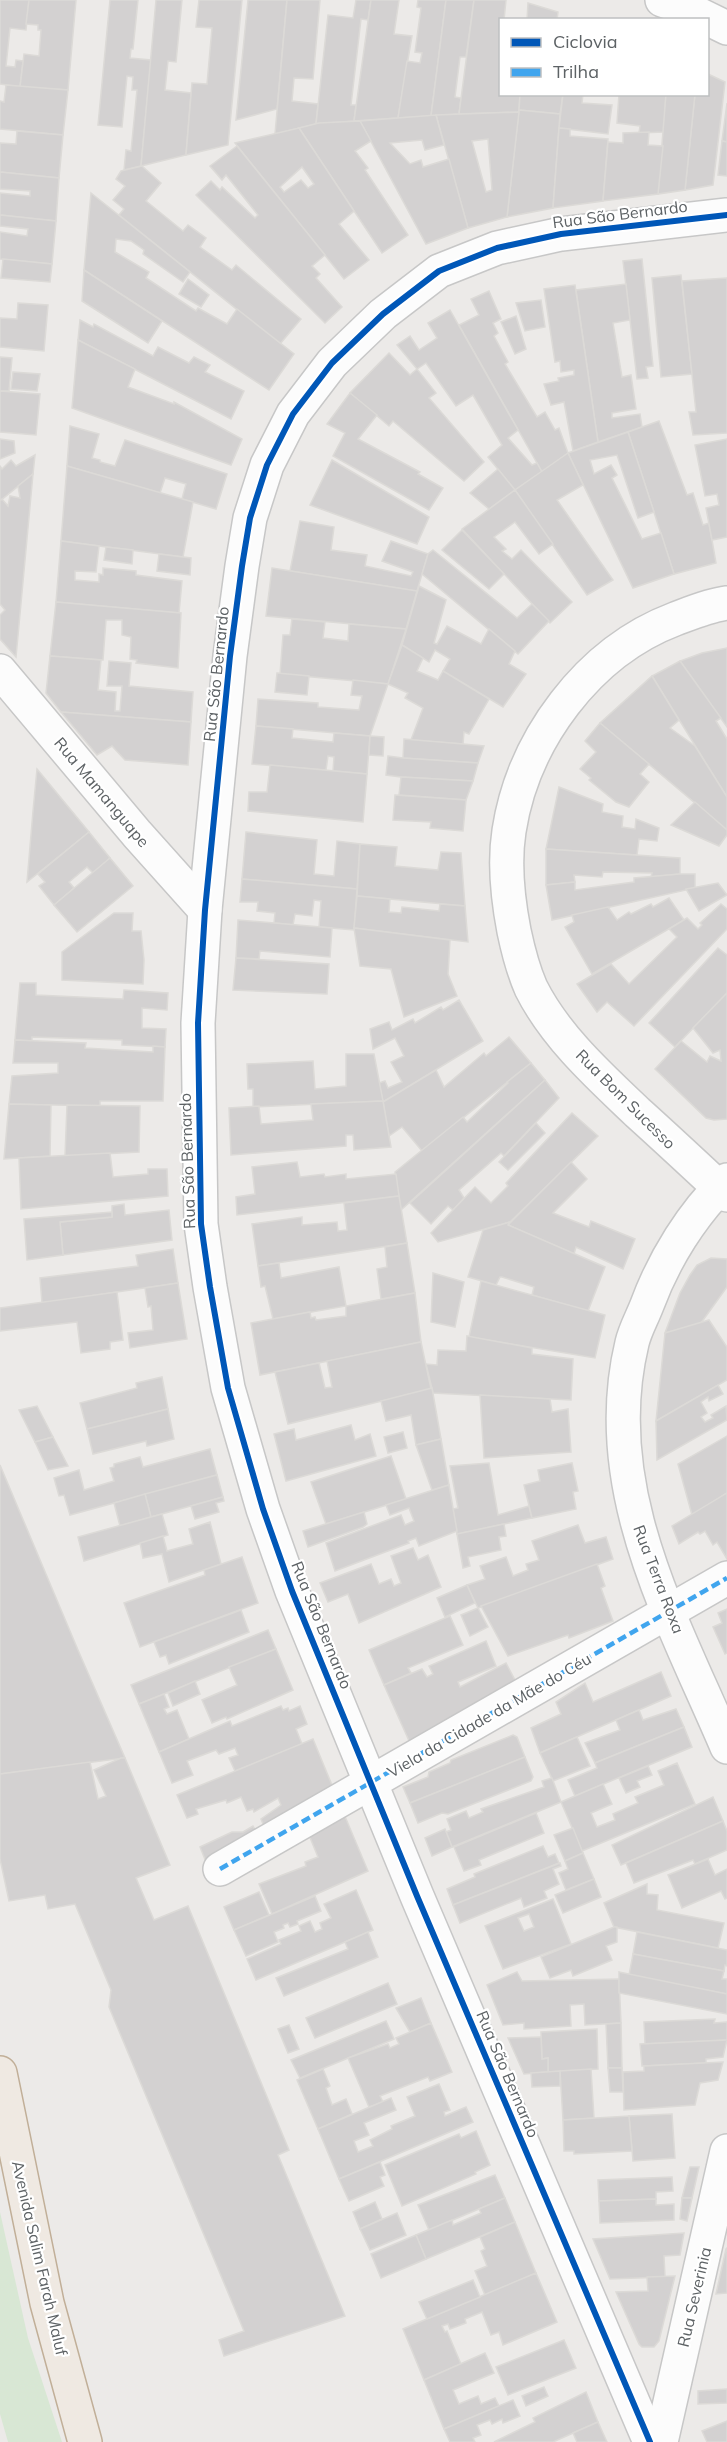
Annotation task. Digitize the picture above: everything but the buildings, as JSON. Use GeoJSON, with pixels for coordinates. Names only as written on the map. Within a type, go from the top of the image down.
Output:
{"type":"FeatureCollection","features":[{"type":"Feature","properties":{"kind":"highway","name":"Avenida Salim Farah Maluf"},"geometry":{"type":"LineString","coordinates":[[0,2073],[47,2303],[85,2442]]}},
{"type":"Feature","properties":{"kind":"street"},"geometry":{"type":"LineString","coordinates":[[662,0],[706,18]]}},
{"type":"Feature","properties":{"kind":"street"},"geometry":{"type":"LineString","coordinates":[[709,19],[727,28]]}},
{"type":"Feature","properties":{"kind":"street","name":"Rua São Bernardo"},"geometry":{"type":"LineString","coordinates":[[650,2442],[421,1907],[292,1591],[263,1509],[228,1388],[200,1213],[198,1023],[205,910],[230,656],[250,518],[267,465],[293,414],[332,363],[374,322],[439,271],[497,248],[561,234],[727,215]]}},
{"type":"Feature","properties":{"kind":"street","name":"Rua Bom Sucesso"},"geometry":{"type":"LineString","coordinates":[[724,1188],[600,1077],[552,1022],[531,987],[518,948],[510,911],[507,850],[514,802],[529,764],[553,720],[581,682],[620,648],[654,627],[727,603]]}},
{"type":"Feature","properties":{"kind":"street","name":"Rua Mamanguape"},"geometry":{"type":"LineString","coordinates":[[0,671],[129,825],[205,910]]}},
{"type":"Feature","properties":{"kind":"street","name":"Rua Terra Roxa"},"geometry":{"type":"LineString","coordinates":[[724,1188],[679,1240],[654,1287],[632,1342],[623,1396],[622,1439],[628,1490],[652,1572],[727,1747]]}},
{"type":"Feature","properties":{"kind":"street","name":"Viela da Cidade da Mãe do Céu"},"geometry":{"type":"LineString","coordinates":[[220,1869],[727,1578]]}},
{"type":"Feature","properties":{"kind":"street","name":"Rua Severinia"},"geometry":{"type":"LineString","coordinates":[[661,2442],[727,2151]]}},
{"type":"Feature","properties":{"kind":"green space"},"geometry":{"type":"Polygon","coordinates":[[[0,2212],[28,2338],[62,2442],[8,2442],[0,2414],[0,2212]]]}},
{"type":"Feature","properties":{"kind":"marked path"},"geometry":{"type":"LineString","coordinates":[[220,1869],[727,1578]]}},
{"type":"Feature","properties":{"kind":"cycle path"},"geometry":{"type":"LineString","coordinates":[[650,2442],[417,1896],[292,1591],[263,1509],[228,1388],[201,1224],[198,1023],[205,910],[230,656],[242,566],[250,518],[267,465],[293,414],[332,363],[383,314],[439,271],[497,248],[561,234],[727,215]]}}]}
